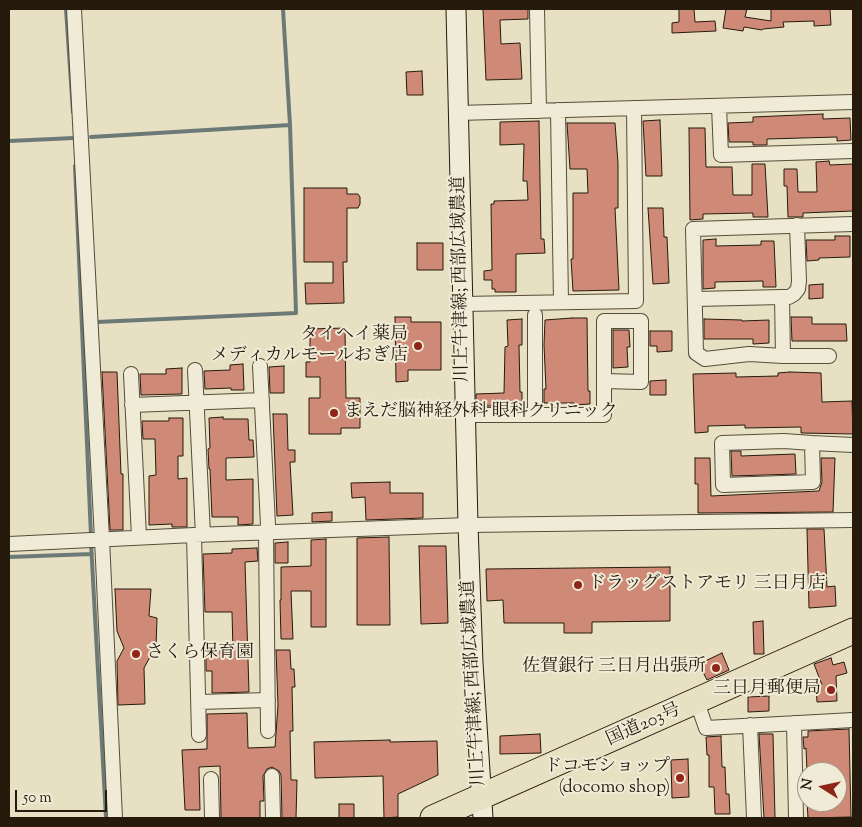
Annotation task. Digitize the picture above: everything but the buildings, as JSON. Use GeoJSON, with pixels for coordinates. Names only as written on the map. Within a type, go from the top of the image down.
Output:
{"type":"FeatureCollection","features":[{"type":"Feature","properties":{"kind":"highway","name":"国道203号"},"geometry":{"type":"LineString","coordinates":[[434,818],[482,808],[697,702],[853,631]]}},
{"type":"Feature","properties":{"kind":"main road","name":"川上牛津線; 西部広域農道"},"geometry":{"type":"LineString","coordinates":[[456,9],[468,525],[473,663],[482,808]]}},
{"type":"Feature","properties":{"kind":"street"},"geometry":{"type":"LineString","coordinates":[[74,9],[115,818]]}},
{"type":"Feature","properties":{"kind":"street"},"geometry":{"type":"LineString","coordinates":[[536,9],[539,111]]}},
{"type":"Feature","properties":{"kind":"street"},"geometry":{"type":"LineString","coordinates":[[458,113],[853,102]]}},
{"type":"Feature","properties":{"kind":"street"},"geometry":{"type":"LineString","coordinates":[[719,106],[721,155],[853,151]]}},
{"type":"Feature","properties":{"kind":"street"},"geometry":{"type":"LineString","coordinates":[[462,304],[636,301],[634,108]]}},
{"type":"Feature","properties":{"kind":"street"},"geometry":{"type":"LineString","coordinates":[[558,110],[561,302]]}},
{"type":"Feature","properties":{"kind":"street"},"geometry":{"type":"LineString","coordinates":[[828,356],[749,354],[705,359],[696,353],[693,229],[853,224]]}},
{"type":"Feature","properties":{"kind":"street"},"geometry":{"type":"LineString","coordinates":[[696,299],[789,297],[798,288],[797,226]]}},
{"type":"Feature","properties":{"kind":"street"},"geometry":{"type":"LineString","coordinates":[[782,298],[783,356]]}},
{"type":"Feature","properties":{"kind":"street"},"geometry":{"type":"LineString","coordinates":[[535,315],[535,415]]}},
{"type":"Feature","properties":{"kind":"street"},"geometry":{"type":"LineString","coordinates":[[465,415],[604,415],[604,382],[604,321],[641,321],[641,382],[604,382]]}},
{"type":"Feature","properties":{"kind":"street"},"geometry":{"type":"LineString","coordinates":[[260,366],[268,525],[266,532],[268,731]]}},
{"type":"Feature","properties":{"kind":"street"},"geometry":{"type":"LineString","coordinates":[[196,370],[199,535],[199,735]]}},
{"type":"Feature","properties":{"kind":"street"},"geometry":{"type":"LineString","coordinates":[[131,374],[139,537]]}},
{"type":"Feature","properties":{"kind":"street"},"geometry":{"type":"LineString","coordinates":[[132,405],[262,400]]}},
{"type":"Feature","properties":{"kind":"street"},"geometry":{"type":"LineString","coordinates":[[812,443],[813,482],[723,485],[722,442],[812,443],[853,445]]}},
{"type":"Feature","properties":{"kind":"street"},"geometry":{"type":"LineString","coordinates":[[9,544],[139,537],[468,525],[853,520]]}},
{"type":"Feature","properties":{"kind":"street"},"geometry":{"type":"LineString","coordinates":[[198,702],[268,700]]}},
{"type":"Feature","properties":{"kind":"street"},"geometry":{"type":"LineString","coordinates":[[697,702],[706,728],[853,720]]}},
{"type":"Feature","properties":{"kind":"street"},"geometry":{"type":"LineString","coordinates":[[794,723],[796,818]]}},
{"type":"Feature","properties":{"kind":"street"},"geometry":{"type":"LineString","coordinates":[[750,725],[754,818]]}},
{"type":"Feature","properties":{"kind":"street"},"geometry":{"type":"LineString","coordinates":[[272,776],[273,818]]}},
{"type":"Feature","properties":{"kind":"street"},"geometry":{"type":"LineString","coordinates":[[211,779],[212,818]]}},
{"type":"Feature","properties":{"kind":"waterway"},"geometry":{"type":"LineString","coordinates":[[66,9],[73,112]]}},
{"type":"Feature","properties":{"kind":"waterway"},"geometry":{"type":"LineString","coordinates":[[97,322],[296,313],[290,125],[283,9]]}},
{"type":"Feature","properties":{"kind":"waterway"},"geometry":{"type":"LineString","coordinates":[[91,137],[290,125]]}},
{"type":"Feature","properties":{"kind":"waterway"},"geometry":{"type":"LineString","coordinates":[[9,141],[74,138]]}},
{"type":"Feature","properties":{"kind":"waterway"},"geometry":{"type":"LineString","coordinates":[[75,166],[91,536]]}},
{"type":"Feature","properties":{"kind":"waterway"},"geometry":{"type":"LineString","coordinates":[[91,543],[106,818]]}},
{"type":"Feature","properties":{"kind":"waterway"},"geometry":{"type":"LineString","coordinates":[[9,557],[92,554]]}},
{"type":"Feature","properties":{"kind":"place","name":"タイヘイ薬局 メディカルモールおぎ店"},"geometry":{"type":"Point","coordinates":[418,346]}},
{"type":"Feature","properties":{"kind":"place","name":"まえだ脳神経外科 眼科クリニック"},"geometry":{"type":"Point","coordinates":[334,413]}},
{"type":"Feature","properties":{"kind":"place","name":"ドラッグストアモリ 三日月店"},"geometry":{"type":"Point","coordinates":[578,585]}},
{"type":"Feature","properties":{"kind":"place","name":"さくら保育園"},"geometry":{"type":"Point","coordinates":[136,654]}},
{"type":"Feature","properties":{"kind":"place","name":"佐賀銀行 三日月出張所"},"geometry":{"type":"Point","coordinates":[716,668]}},
{"type":"Feature","properties":{"kind":"place","name":"三日月郵便局"},"geometry":{"type":"Point","coordinates":[831,690]}},
{"type":"Feature","properties":{"kind":"place","name":"ドコモショップ (docomo shop)"},"geometry":{"type":"Point","coordinates":[680,778]}}]}
